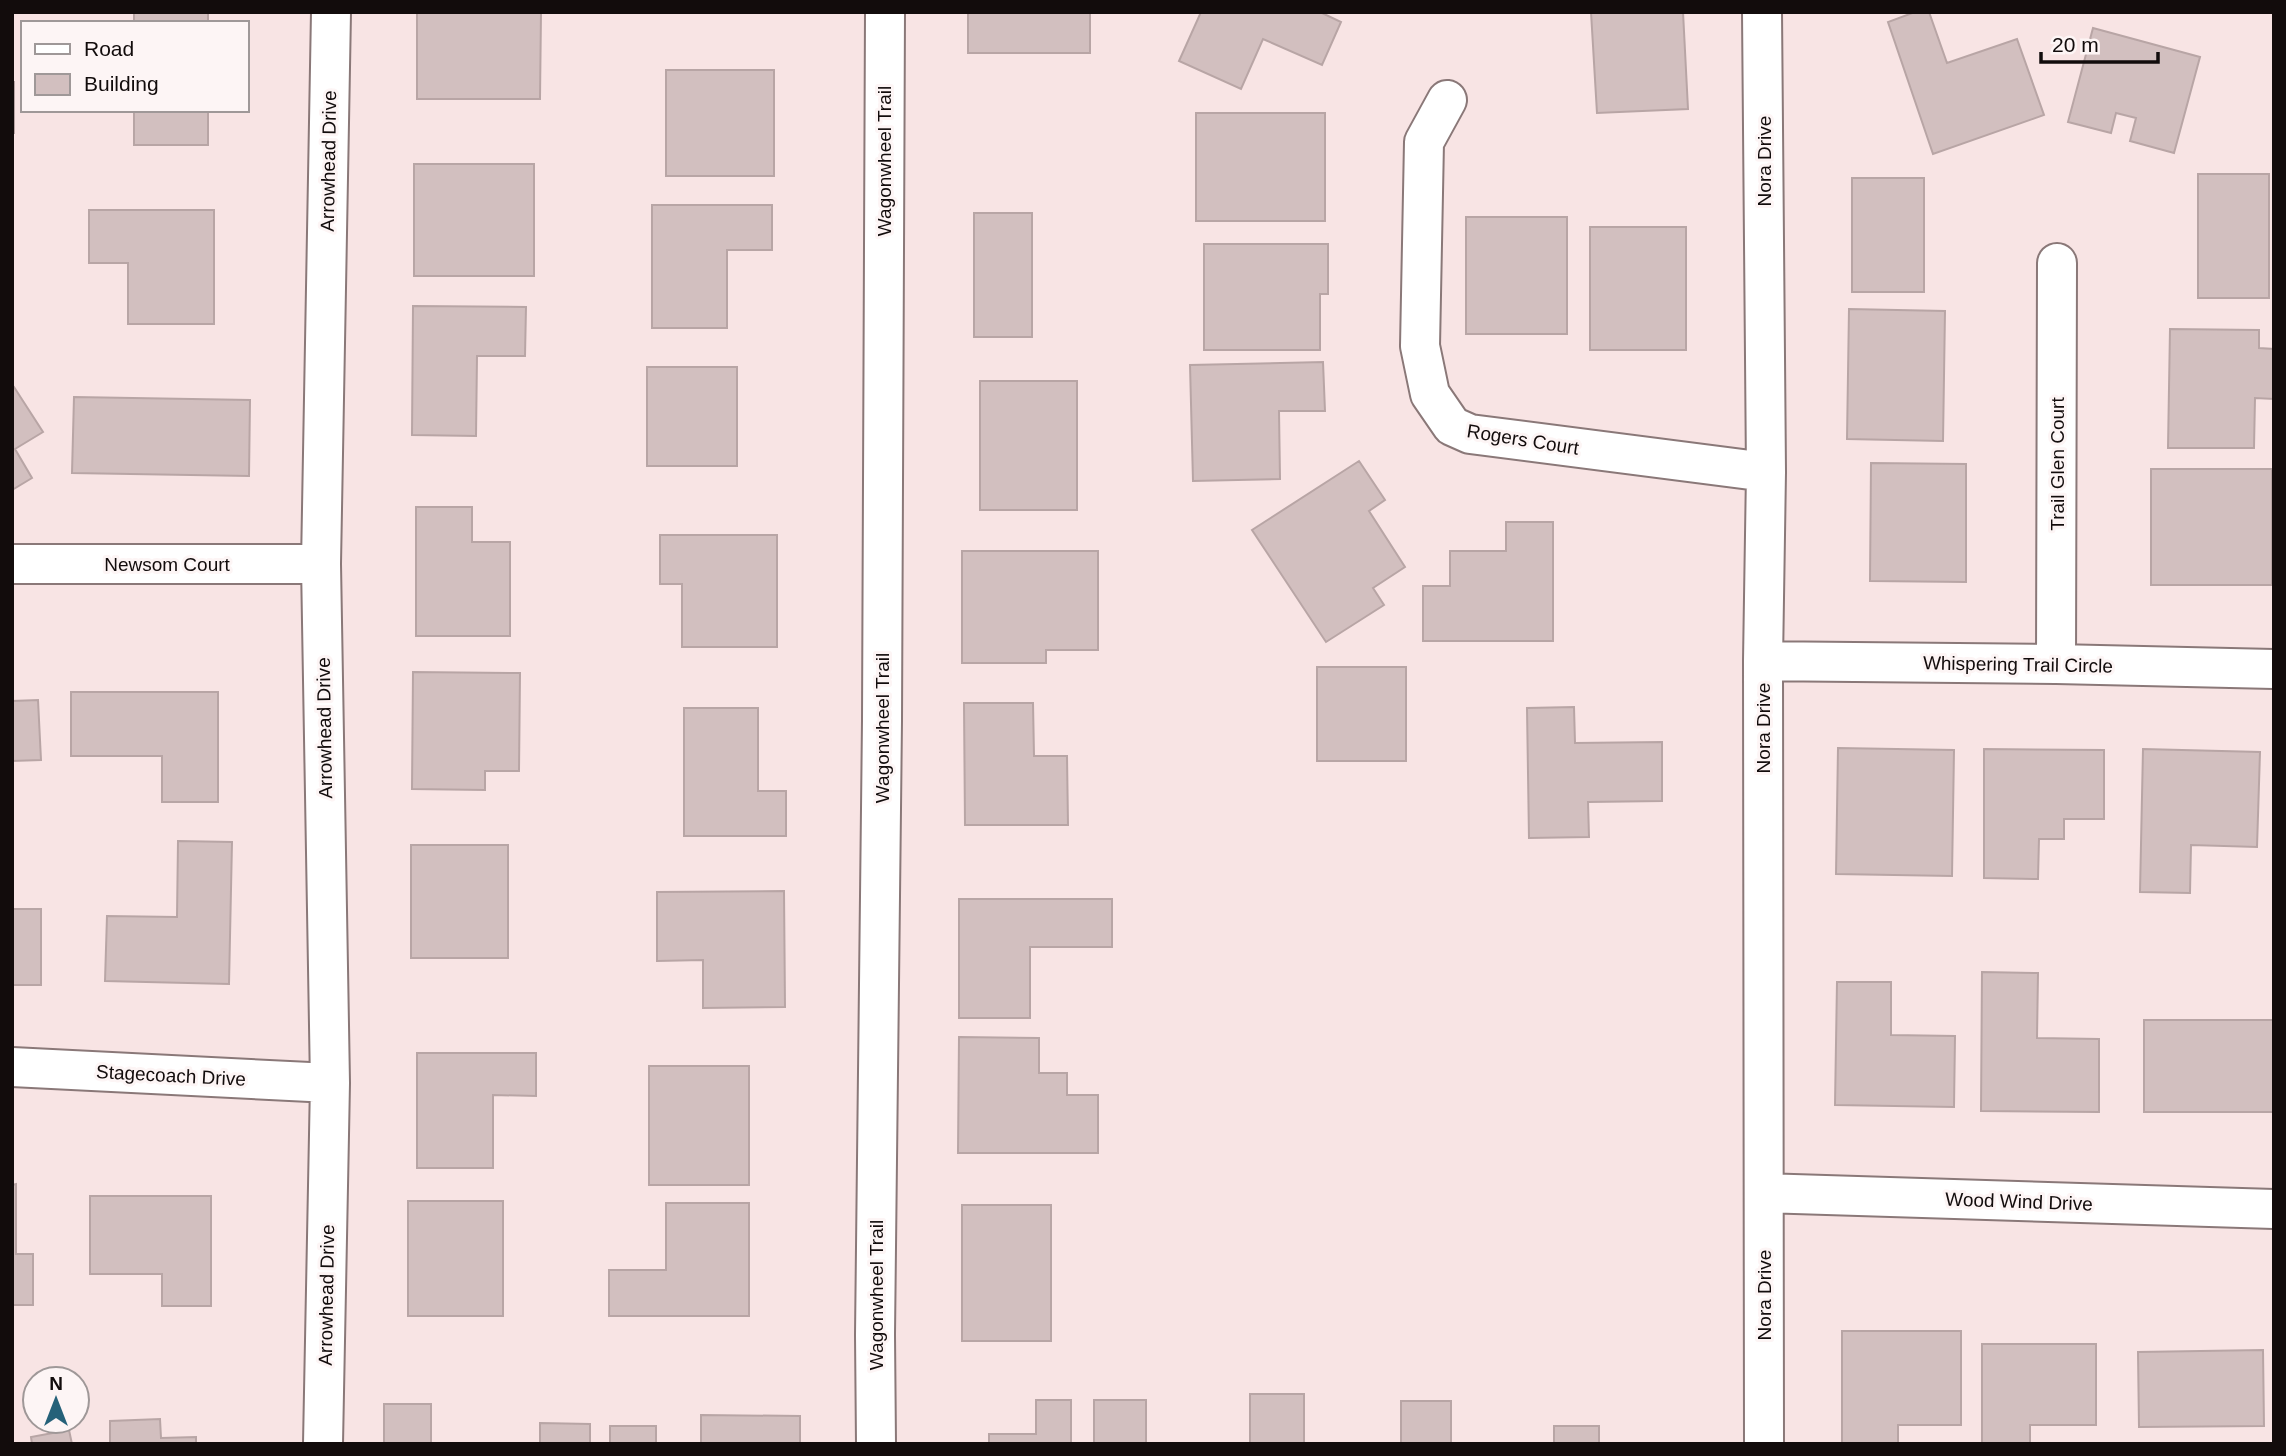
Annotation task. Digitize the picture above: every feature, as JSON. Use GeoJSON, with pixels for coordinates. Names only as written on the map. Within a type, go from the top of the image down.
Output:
{"type":"FeatureCollection","features":[{"type":"Feature","properties":{"kind":"street","name":"Arrowhead Drive"},"geometry":{"type":"LineString","coordinates":[[323,1444],[330,1083],[321,564],[331,12]]}},
{"type":"Feature","properties":{"kind":"street","name":"Wagonwheel Trail"},"geometry":{"type":"LineString","coordinates":[[876,1444],[885,12]]}},
{"type":"Feature","properties":{"kind":"street","name":"Nora Drive"},"geometry":{"type":"LineString","coordinates":[[1762,12],[1766,472],[1763,661],[1764,1444]]}},
{"type":"Feature","properties":{"kind":"street","name":"Rogers Court"},"geometry":{"type":"LineString","coordinates":[[1447,100],[1424,142],[1420,346],[1430,394],[1452,426],[1470,434],[1766,472]]}},
{"type":"Feature","properties":{"kind":"street","name":"Trail Glen Court"},"geometry":{"type":"LineString","coordinates":[[2056,664],[2057,263]]}},
{"type":"Feature","properties":{"kind":"street","name":"Newsom Court"},"geometry":{"type":"LineString","coordinates":[[12,564],[321,564]]}},
{"type":"Feature","properties":{"kind":"street","name":"Whispering Trail Circle"},"geometry":{"type":"LineString","coordinates":[[1763,661],[2274,669]]}},
{"type":"Feature","properties":{"kind":"street","name":"Stagecoach Drive"},"geometry":{"type":"LineString","coordinates":[[12,1068],[330,1083]]}},
{"type":"Feature","properties":{"kind":"street","name":"Wood Wind Drive"},"geometry":{"type":"LineString","coordinates":[[1764,1193],[2274,1209]]}},
{"type":"Feature","properties":{"kind":"building"},"geometry":{"type":"Polygon","coordinates":[[[134,12],[208,12],[208,21],[134,21],[134,12]]]}},
{"type":"Feature","properties":{"kind":"building"},"geometry":{"type":"Polygon","coordinates":[[[417,12],[541,12],[540,99],[417,99],[417,12]]]}},
{"type":"Feature","properties":{"kind":"building"},"geometry":{"type":"Polygon","coordinates":[[[968,12],[1090,12],[1090,53],[968,53],[968,12]]]}},
{"type":"Feature","properties":{"kind":"building"},"geometry":{"type":"Polygon","coordinates":[[[1201,12],[1320,12],[1341,22],[1322,65],[1263,39],[1241,89],[1179,61],[1201,12]]]}},
{"type":"Feature","properties":{"kind":"building"},"geometry":{"type":"Polygon","coordinates":[[[1591,12],[1683,12],[1688,109],[1597,113],[1591,12]]]}},
{"type":"Feature","properties":{"kind":"building"},"geometry":{"type":"Polygon","coordinates":[[[1915,12],[1929,12],[1947,63],[2017,39],[2044,115],[1933,154],[1888,22],[1915,12]]]}},
{"type":"Feature","properties":{"kind":"building"},"geometry":{"type":"Polygon","coordinates":[[[2093,28],[2200,57],[2174,153],[2130,141],[2136,118],[2116,113],[2111,133],[2068,122],[2093,28]]]}},
{"type":"Feature","properties":{"kind":"building"},"geometry":{"type":"Polygon","coordinates":[[[666,70],[774,70],[774,176],[666,176],[666,70]]]}},
{"type":"Feature","properties":{"kind":"building"},"geometry":{"type":"Polygon","coordinates":[[[14,82],[14,133],[12,133],[14,82]]]}},
{"type":"Feature","properties":{"kind":"building"},"geometry":{"type":"Polygon","coordinates":[[[134,112],[208,112],[208,145],[134,145],[134,112]]]}},
{"type":"Feature","properties":{"kind":"building"},"geometry":{"type":"Polygon","coordinates":[[[1196,113],[1325,113],[1325,221],[1196,221],[1196,113]]]}},
{"type":"Feature","properties":{"kind":"building"},"geometry":{"type":"Polygon","coordinates":[[[414,164],[534,164],[534,276],[414,276],[414,164]]]}},
{"type":"Feature","properties":{"kind":"building"},"geometry":{"type":"Polygon","coordinates":[[[2198,174],[2269,174],[2269,298],[2198,298],[2198,174]]]}},
{"type":"Feature","properties":{"kind":"building"},"geometry":{"type":"Polygon","coordinates":[[[1852,178],[1924,178],[1924,292],[1852,292],[1852,178]]]}},
{"type":"Feature","properties":{"kind":"building"},"geometry":{"type":"Polygon","coordinates":[[[652,205],[772,205],[772,250],[727,250],[727,328],[652,328],[652,205]]]}},
{"type":"Feature","properties":{"kind":"building"},"geometry":{"type":"Polygon","coordinates":[[[89,210],[214,210],[214,324],[128,324],[128,263],[89,263],[89,210]]]}},
{"type":"Feature","properties":{"kind":"building"},"geometry":{"type":"Polygon","coordinates":[[[974,213],[1032,213],[1032,337],[974,337],[974,213]]]}},
{"type":"Feature","properties":{"kind":"building"},"geometry":{"type":"Polygon","coordinates":[[[1466,217],[1567,217],[1567,334],[1466,334],[1466,217]]]}},
{"type":"Feature","properties":{"kind":"building"},"geometry":{"type":"Polygon","coordinates":[[[1590,227],[1686,227],[1686,350],[1590,350],[1590,227]]]}},
{"type":"Feature","properties":{"kind":"building"},"geometry":{"type":"Polygon","coordinates":[[[1204,244],[1328,244],[1328,294],[1320,294],[1320,350],[1204,350],[1204,244]]]}},
{"type":"Feature","properties":{"kind":"building"},"geometry":{"type":"Polygon","coordinates":[[[413,306],[526,307],[525,356],[477,356],[476,436],[412,435],[413,306]]]}},
{"type":"Feature","properties":{"kind":"building"},"geometry":{"type":"Polygon","coordinates":[[[1849,309],[1945,311],[1943,441],[1847,439],[1849,309]]]}},
{"type":"Feature","properties":{"kind":"building"},"geometry":{"type":"Polygon","coordinates":[[[2170,329],[2259,330],[2259,348],[2274,349],[2274,399],[2255,398],[2254,448],[2168,448],[2170,329]]]}},
{"type":"Feature","properties":{"kind":"building"},"geometry":{"type":"Polygon","coordinates":[[[1323,362],[1325,411],[1279,411],[1280,479],[1193,481],[1190,365],[1323,362]]]}},
{"type":"Feature","properties":{"kind":"building"},"geometry":{"type":"Polygon","coordinates":[[[647,367],[737,367],[737,466],[647,466],[647,367]]]}},
{"type":"Feature","properties":{"kind":"building"},"geometry":{"type":"Polygon","coordinates":[[[980,381],[1077,381],[1077,510],[980,510],[980,381]]]}},
{"type":"Feature","properties":{"kind":"building"},"geometry":{"type":"Polygon","coordinates":[[[14,387],[43,432],[15,449],[32,478],[12,490],[12,388],[14,387]]]}},
{"type":"Feature","properties":{"kind":"building"},"geometry":{"type":"Polygon","coordinates":[[[74,397],[250,400],[249,476],[72,473],[74,397]]]}},
{"type":"Feature","properties":{"kind":"building"},"geometry":{"type":"Polygon","coordinates":[[[1359,461],[1385,500],[1369,511],[1405,567],[1373,588],[1384,605],[1326,642],[1252,530],[1359,461]]]}},
{"type":"Feature","properties":{"kind":"building"},"geometry":{"type":"Polygon","coordinates":[[[1871,463],[1966,464],[1966,582],[1870,581],[1871,463]]]}},
{"type":"Feature","properties":{"kind":"building"},"geometry":{"type":"Polygon","coordinates":[[[2151,469],[2272,469],[2272,585],[2151,585],[2151,469]]]}},
{"type":"Feature","properties":{"kind":"building"},"geometry":{"type":"Polygon","coordinates":[[[416,507],[472,507],[472,542],[510,542],[510,636],[416,636],[416,507]]]}},
{"type":"Feature","properties":{"kind":"building"},"geometry":{"type":"Polygon","coordinates":[[[1506,522],[1553,522],[1553,641],[1423,641],[1423,586],[1450,586],[1450,551],[1506,551],[1506,522]]]}},
{"type":"Feature","properties":{"kind":"building"},"geometry":{"type":"Polygon","coordinates":[[[660,535],[777,535],[777,647],[682,647],[682,584],[660,584],[660,535]]]}},
{"type":"Feature","properties":{"kind":"building"},"geometry":{"type":"Polygon","coordinates":[[[962,551],[1098,551],[1098,650],[1046,650],[1046,663],[962,663],[962,551]]]}},
{"type":"Feature","properties":{"kind":"building"},"geometry":{"type":"Polygon","coordinates":[[[1317,667],[1406,667],[1406,761],[1317,761],[1317,667]]]}},
{"type":"Feature","properties":{"kind":"building"},"geometry":{"type":"Polygon","coordinates":[[[413,672],[520,673],[519,771],[485,771],[485,790],[412,789],[413,672]]]}},
{"type":"Feature","properties":{"kind":"building"},"geometry":{"type":"Polygon","coordinates":[[[71,692],[218,692],[218,802],[162,802],[162,756],[71,756],[71,692]]]}},
{"type":"Feature","properties":{"kind":"building"},"geometry":{"type":"Polygon","coordinates":[[[38,700],[41,760],[12,761],[12,701],[38,700]]]}},
{"type":"Feature","properties":{"kind":"building"},"geometry":{"type":"Polygon","coordinates":[[[964,703],[1033,703],[1034,756],[1067,756],[1068,825],[965,825],[964,703]]]}},
{"type":"Feature","properties":{"kind":"building"},"geometry":{"type":"Polygon","coordinates":[[[1574,707],[1575,743],[1662,742],[1662,801],[1588,802],[1589,837],[1529,838],[1527,708],[1574,707]]]}},
{"type":"Feature","properties":{"kind":"building"},"geometry":{"type":"Polygon","coordinates":[[[684,708],[758,708],[758,791],[786,791],[786,836],[684,836],[684,708]]]}},
{"type":"Feature","properties":{"kind":"building"},"geometry":{"type":"Polygon","coordinates":[[[1838,748],[1954,750],[1952,876],[1836,874],[1838,748]]]}},
{"type":"Feature","properties":{"kind":"building"},"geometry":{"type":"Polygon","coordinates":[[[1984,749],[2104,750],[2104,819],[2064,819],[2064,839],[2039,839],[2038,879],[1984,878],[1984,749]]]}},
{"type":"Feature","properties":{"kind":"building"},"geometry":{"type":"Polygon","coordinates":[[[2143,749],[2260,752],[2257,847],[2191,845],[2190,893],[2140,892],[2143,749]]]}},
{"type":"Feature","properties":{"kind":"building"},"geometry":{"type":"Polygon","coordinates":[[[178,841],[232,842],[229,984],[105,981],[107,916],[177,917],[178,841]]]}},
{"type":"Feature","properties":{"kind":"building"},"geometry":{"type":"Polygon","coordinates":[[[411,845],[508,845],[508,958],[411,958],[411,845]]]}},
{"type":"Feature","properties":{"kind":"building"},"geometry":{"type":"Polygon","coordinates":[[[784,891],[785,1007],[703,1008],[703,960],[657,961],[657,892],[784,891]]]}},
{"type":"Feature","properties":{"kind":"building"},"geometry":{"type":"Polygon","coordinates":[[[959,899],[1112,899],[1112,947],[1030,947],[1030,1018],[959,1018],[959,899]]]}},
{"type":"Feature","properties":{"kind":"building"},"geometry":{"type":"Polygon","coordinates":[[[12,909],[41,909],[41,985],[12,985],[12,909]]]}},
{"type":"Feature","properties":{"kind":"building"},"geometry":{"type":"Polygon","coordinates":[[[1982,972],[2038,973],[2037,1038],[2099,1039],[2099,1112],[1981,1111],[1982,972]]]}},
{"type":"Feature","properties":{"kind":"building"},"geometry":{"type":"Polygon","coordinates":[[[1837,982],[1891,982],[1891,1035],[1955,1036],[1954,1107],[1835,1105],[1837,982]]]}},
{"type":"Feature","properties":{"kind":"building"},"geometry":{"type":"Polygon","coordinates":[[[2144,1020],[2274,1020],[2274,1112],[2144,1112],[2144,1020]]]}},
{"type":"Feature","properties":{"kind":"building"},"geometry":{"type":"Polygon","coordinates":[[[959,1037],[1039,1038],[1039,1073],[1067,1073],[1067,1095],[1098,1095],[1098,1153],[958,1153],[959,1037]]]}},
{"type":"Feature","properties":{"kind":"building"},"geometry":{"type":"Polygon","coordinates":[[[417,1053],[536,1053],[536,1096],[493,1095],[493,1168],[417,1168],[417,1053]]]}},
{"type":"Feature","properties":{"kind":"building"},"geometry":{"type":"Polygon","coordinates":[[[649,1066],[749,1066],[749,1185],[649,1185],[649,1066]]]}},
{"type":"Feature","properties":{"kind":"building"},"geometry":{"type":"Polygon","coordinates":[[[16,1184],[16,1254],[33,1254],[33,1305],[12,1305],[12,1185],[16,1184]]]}},
{"type":"Feature","properties":{"kind":"building"},"geometry":{"type":"Polygon","coordinates":[[[90,1196],[211,1196],[211,1306],[162,1306],[162,1274],[90,1274],[90,1196]]]}},
{"type":"Feature","properties":{"kind":"building"},"geometry":{"type":"Polygon","coordinates":[[[408,1201],[503,1201],[503,1316],[408,1316],[408,1201]]]}},
{"type":"Feature","properties":{"kind":"building"},"geometry":{"type":"Polygon","coordinates":[[[666,1203],[749,1203],[749,1316],[609,1316],[609,1270],[666,1270],[666,1203]]]}},
{"type":"Feature","properties":{"kind":"building"},"geometry":{"type":"Polygon","coordinates":[[[962,1205],[1051,1205],[1051,1341],[962,1341],[962,1205]]]}},
{"type":"Feature","properties":{"kind":"building"},"geometry":{"type":"Polygon","coordinates":[[[1842,1331],[1961,1331],[1961,1425],[1898,1425],[1898,1444],[1842,1444],[1842,1331]]]}},
{"type":"Feature","properties":{"kind":"building"},"geometry":{"type":"Polygon","coordinates":[[[1982,1344],[2096,1344],[2096,1425],[2030,1425],[2030,1444],[1982,1444],[1982,1344]]]}},
{"type":"Feature","properties":{"kind":"building"},"geometry":{"type":"Polygon","coordinates":[[[2263,1350],[2264,1426],[2139,1427],[2138,1352],[2263,1350]]]}},
{"type":"Feature","properties":{"kind":"building"},"geometry":{"type":"Polygon","coordinates":[[[1250,1394],[1304,1394],[1304,1444],[1250,1444],[1250,1394]]]}},
{"type":"Feature","properties":{"kind":"building"},"geometry":{"type":"Polygon","coordinates":[[[1036,1400],[1071,1400],[1071,1444],[989,1444],[989,1434],[1036,1434],[1036,1400]]]}},
{"type":"Feature","properties":{"kind":"building"},"geometry":{"type":"Polygon","coordinates":[[[1094,1400],[1146,1400],[1146,1444],[1094,1444],[1094,1400]]]}},
{"type":"Feature","properties":{"kind":"building"},"geometry":{"type":"Polygon","coordinates":[[[1401,1401],[1451,1401],[1451,1444],[1401,1444],[1401,1401]]]}},
{"type":"Feature","properties":{"kind":"building"},"geometry":{"type":"Polygon","coordinates":[[[384,1404],[431,1404],[431,1444],[384,1444],[384,1404]]]}},
{"type":"Feature","properties":{"kind":"building"},"geometry":{"type":"Polygon","coordinates":[[[701,1415],[800,1416],[800,1444],[701,1444],[701,1415]]]}},
{"type":"Feature","properties":{"kind":"building"},"geometry":{"type":"Polygon","coordinates":[[[160,1419],[161,1438],[196,1437],[196,1444],[110,1444],[110,1421],[160,1419]]]}},
{"type":"Feature","properties":{"kind":"building"},"geometry":{"type":"Polygon","coordinates":[[[540,1423],[590,1424],[590,1444],[540,1444],[540,1423]]]}},
{"type":"Feature","properties":{"kind":"building"},"geometry":{"type":"Polygon","coordinates":[[[610,1426],[656,1426],[656,1444],[610,1444],[610,1426]]]}},
{"type":"Feature","properties":{"kind":"building"},"geometry":{"type":"Polygon","coordinates":[[[1554,1426],[1599,1426],[1599,1444],[1554,1444],[1554,1426]]]}},
{"type":"Feature","properties":{"kind":"building"},"geometry":{"type":"Polygon","coordinates":[[[70,1435],[72,1444],[32,1444],[31,1437],[70,1435]]]}}]}
